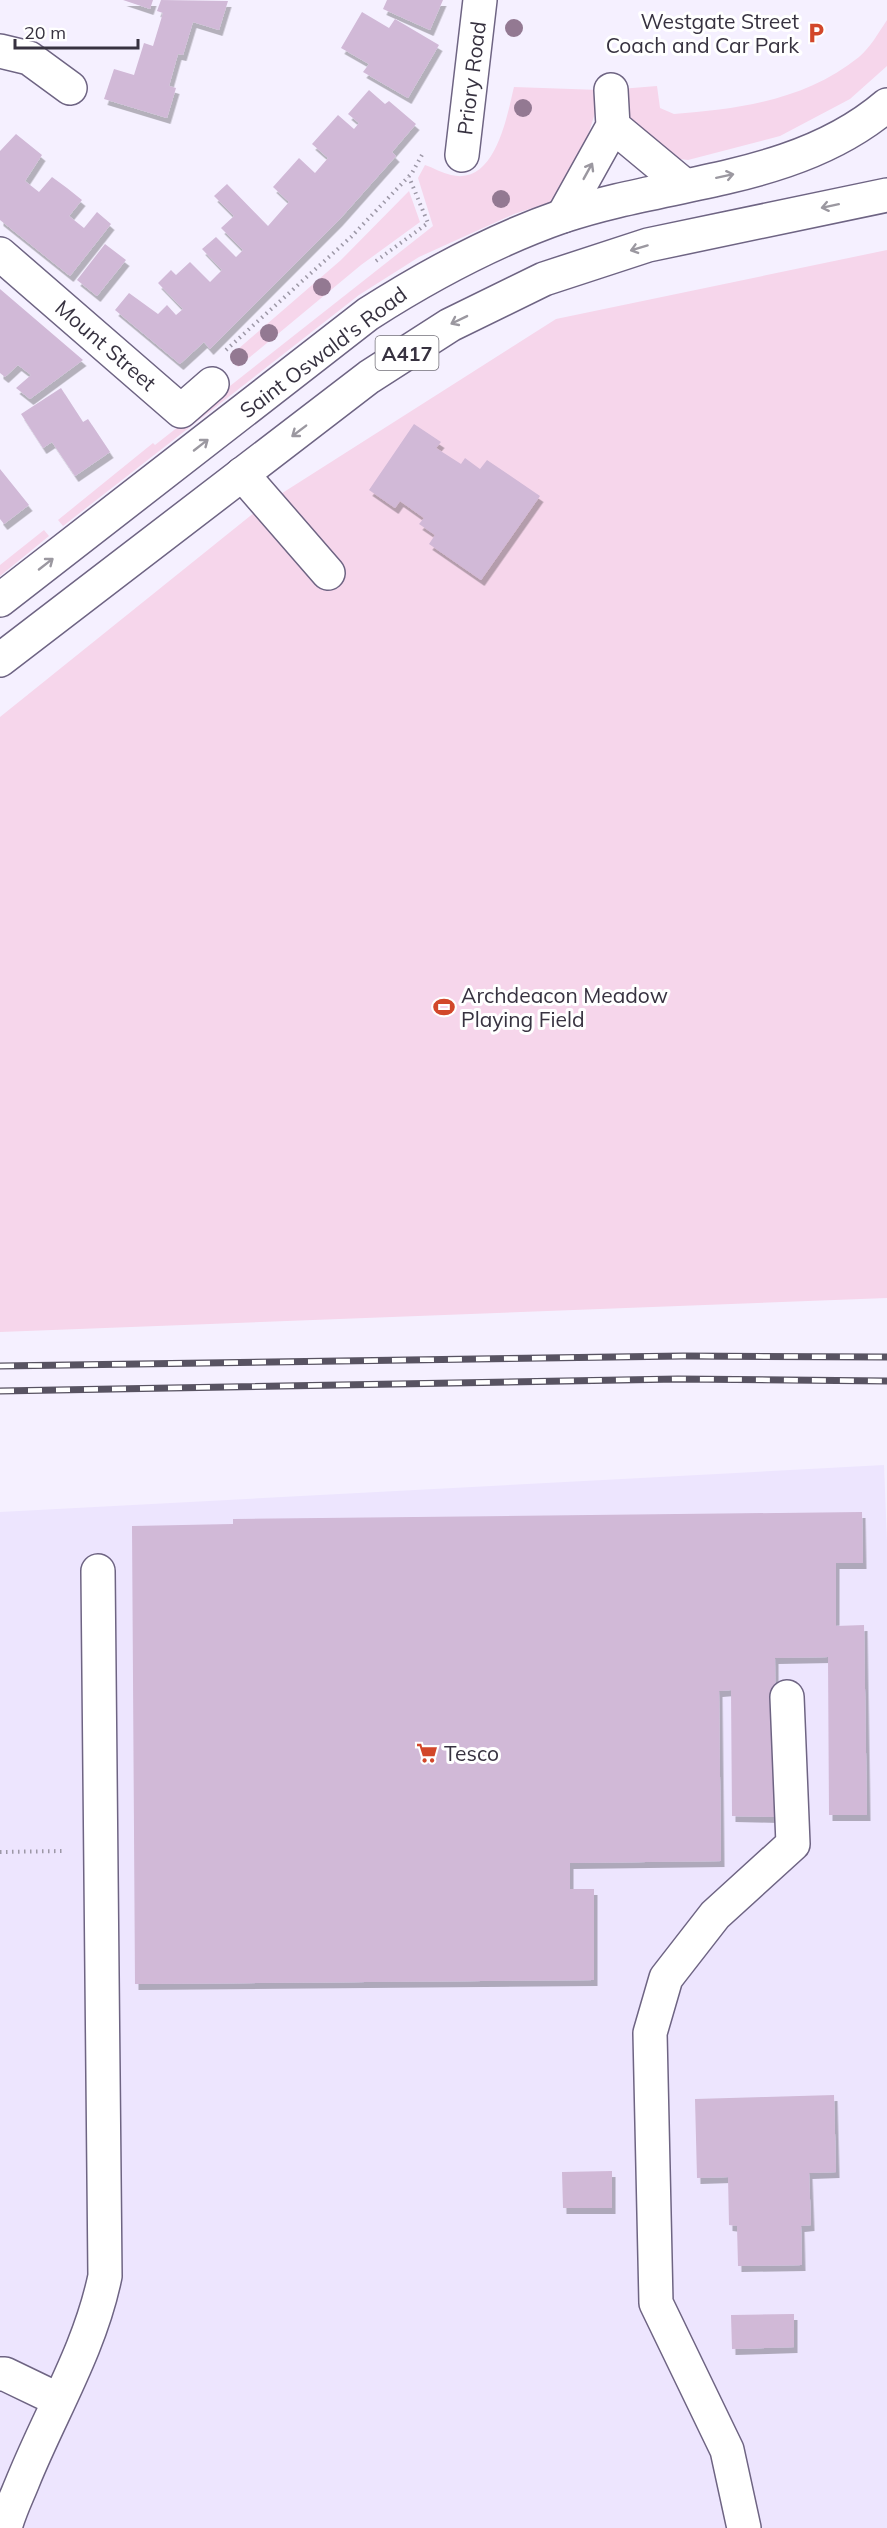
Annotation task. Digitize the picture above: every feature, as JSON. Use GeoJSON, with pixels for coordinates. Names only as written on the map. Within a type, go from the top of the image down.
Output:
{"type":"FeatureCollection","features":[{"type":"Feature","properties":{"kind":"main road","name":"Priory Road"},"geometry":{"type":"LineString","coordinates":[[462,155],[480,0]]}},
{"type":"Feature","properties":{"kind":"main road"},"geometry":{"type":"LineString","coordinates":[[0,51],[28,58],[70,88]]}},
{"type":"Feature","properties":{"kind":"main road"},"geometry":{"type":"LineString","coordinates":[[563,216],[613,126],[611,90]]}},
{"type":"Feature","properties":{"kind":"main road","name":"Saint Oswald's Road"},"geometry":{"type":"LineString","coordinates":[[0,600],[368,314],[423,279],[488,247],[563,216],[792,159],[832,142],[870,120],[887,105]]}},
{"type":"Feature","properties":{"kind":"main road"},"geometry":{"type":"LineString","coordinates":[[613,126],[684,185]]}},
{"type":"Feature","properties":{"kind":"main road","name":"A417"},"geometry":{"type":"LineString","coordinates":[[0,660],[369,377],[450,325],[544,279],[648,246],[887,195]]}},
{"type":"Feature","properties":{"kind":"main road","name":"Mount Street"},"geometry":{"type":"LineString","coordinates":[[0,254],[181,411],[215,371]]}},
{"type":"Feature","properties":{"kind":"main road"},"geometry":{"type":"LineString","coordinates":[[242,474],[328,573]]}},
{"type":"Feature","properties":{"kind":"main road"},"geometry":{"type":"LineString","coordinates":[[5,2528],[12,2478],[38,2442],[80,2358],[97,2315],[105,2276],[98,1571]]}},
{"type":"Feature","properties":{"kind":"main road"},"geometry":{"type":"LineString","coordinates":[[744,2528],[727,2450],[656,2303],[650,2032],[666,1978],[715,1915],[793,1844],[787,1697]]}},
{"type":"Feature","properties":{"kind":"main road"},"geometry":{"type":"LineString","coordinates":[[0,2374],[5,2374],[59,2400]]}},
{"type":"Feature","properties":{"kind":"path"},"geometry":{"type":"LineString","coordinates":[[215,371],[351,237],[412,173],[428,144],[462,155]]}},
{"type":"Feature","properties":{"kind":"path"},"geometry":{"type":"LineString","coordinates":[[0,1852],[102,1850]]}},
{"type":"Feature","properties":{"kind":"shaded area"},"geometry":{"type":"Polygon","coordinates":[[[887,20],[887,66],[850,99],[780,136],[688,160],[671,158],[627,116],[620,89],[657,86],[660,108],[674,114],[747,105],[794,93],[838,72],[859,57],[871,45],[887,20]]]}},
{"type":"Feature","properties":{"kind":"shaded area"},"geometry":{"type":"Polygon","coordinates":[[[514,87],[600,90],[583,148],[554,201],[514,214],[419,257],[359,295],[63,526],[58,520],[153,443],[155,445],[433,226],[418,178],[425,165],[451,175],[466,176],[479,170],[497,146],[514,87]]]}},
{"type":"Feature","properties":{"kind":"shaded area"},"geometry":{"type":"Polygon","coordinates":[[[409,191],[420,222],[361,265],[238,367],[230,356],[341,260],[409,191]]]}},
{"type":"Feature","properties":{"kind":"shaded area","name":"Archdeacon Meadow Playing Field"},"geometry":{"type":"Polygon","coordinates":[[[887,250],[887,1298],[0,1332],[0,717],[265,504],[556,319],[887,250]]]}},
{"type":"Feature","properties":{"kind":"shaded area"},"geometry":{"type":"Polygon","coordinates":[[[44,530],[49,536],[0,576],[0,565],[44,530]]]}},
{"type":"Feature","properties":{"kind":"shaded area"},"geometry":{"type":"Polygon","coordinates":[[[884,1465],[887,1540],[887,2528],[0,2528],[0,1512],[884,1465]]]}},
{"type":"Feature","properties":{"kind":"building"},"geometry":{"type":"Polygon","coordinates":[[[123,0],[153,0],[150,9],[123,0]]]}},
{"type":"Feature","properties":{"kind":"building"},"geometry":{"type":"Polygon","coordinates":[[[161,0],[228,1],[219,30],[193,22],[183,55],[178,54],[169,86],[176,88],[167,118],[104,99],[114,69],[134,75],[144,43],[153,46],[163,13],[157,11],[161,0]]]}},
{"type":"Feature","properties":{"kind":"building"},"geometry":{"type":"Polygon","coordinates":[[[387,0],[443,0],[430,30],[383,9],[387,0]]]}},
{"type":"Feature","properties":{"kind":"building"},"geometry":{"type":"Polygon","coordinates":[[[362,12],[389,28],[395,19],[439,45],[408,98],[363,72],[369,64],[341,48],[362,12]]]}},
{"type":"Feature","properties":{"kind":"building"},"geometry":{"type":"Polygon","coordinates":[[[369,90],[385,104],[389,101],[416,124],[392,152],[396,156],[339,220],[210,349],[204,342],[180,364],[115,310],[129,293],[158,314],[167,305],[176,315],[183,309],[158,283],[171,270],[176,275],[190,262],[210,282],[222,270],[202,249],[216,237],[236,257],[243,250],[221,228],[234,216],[214,196],[227,184],[268,226],[289,202],[273,187],[299,158],[315,173],[328,158],[312,144],[338,115],[354,129],[359,123],[348,114],[369,90]]]}},
{"type":"Feature","properties":{"kind":"building"},"geometry":{"type":"Polygon","coordinates":[[[16,134],[42,155],[25,181],[39,192],[52,177],[82,200],[69,216],[84,228],[97,212],[111,224],[70,276],[0,220],[0,151],[16,134]]]}},
{"type":"Feature","properties":{"kind":"building"},"geometry":{"type":"Polygon","coordinates":[[[105,244],[126,260],[97,296],[77,280],[105,244]]]}},
{"type":"Feature","properties":{"kind":"building"},"geometry":{"type":"Polygon","coordinates":[[[0,289],[83,360],[30,399],[16,388],[31,375],[18,365],[5,377],[0,373],[0,289]]]}},
{"type":"Feature","properties":{"kind":"building"},"geometry":{"type":"Polygon","coordinates":[[[61,388],[83,422],[88,419],[110,452],[75,476],[52,442],[43,448],[21,414],[61,388]]]}},
{"type":"Feature","properties":{"kind":"building"},"geometry":{"type":"Polygon","coordinates":[[[414,424],[441,442],[436,448],[461,464],[465,458],[480,469],[487,460],[540,496],[481,580],[429,544],[435,535],[419,524],[424,518],[400,501],[395,508],[369,490],[414,424]]]}},
{"type":"Feature","properties":{"kind":"building"},"geometry":{"type":"Polygon","coordinates":[[[0,469],[29,505],[4,524],[0,519],[0,469]]]}},
{"type":"Feature","properties":{"kind":"building","name":"Tesco"},"geometry":{"type":"Polygon","coordinates":[[[862,1512],[863,1563],[836,1563],[836,1626],[864,1625],[867,1815],[829,1815],[828,1657],[775,1658],[776,1817],[732,1816],[731,1690],[719,1691],[721,1861],[570,1863],[570,1889],[594,1889],[594,1980],[135,1984],[132,1526],[233,1524],[233,1519],[862,1512]]]}},
{"type":"Feature","properties":{"kind":"building"},"geometry":{"type":"Polygon","coordinates":[[[834,2095],[836,2172],[809,2173],[811,2225],[801,2226],[802,2265],[738,2266],[737,2226],[729,2225],[728,2177],[697,2178],[695,2099],[834,2095]]]}},
{"type":"Feature","properties":{"kind":"building"},"geometry":{"type":"Polygon","coordinates":[[[612,2171],[612,2208],[563,2208],[562,2172],[612,2171]]]}},
{"type":"Feature","properties":{"kind":"building"},"geometry":{"type":"Polygon","coordinates":[[[794,2314],[794,2347],[732,2349],[731,2315],[794,2314]]]}},
{"type":"Feature","properties":{"kind":"railway"},"geometry":{"type":"LineString","coordinates":[[0,1366],[683,1356],[887,1357]]}},
{"type":"Feature","properties":{"kind":"railway"},"geometry":{"type":"LineString","coordinates":[[0,1391],[678,1379],[887,1381]]}},
{"type":"Feature","properties":{"kind":"place","name":"Westgate Street Coach and Car Park"},"geometry":{"type":"Point","coordinates":[816,33]}},
{"type":"Feature","properties":{"kind":"place","name":"Archdeacon Meadow Playing Field"},"geometry":{"type":"Point","coordinates":[444,1007]}},
{"type":"Feature","properties":{"kind":"place","name":"Tesco"},"geometry":{"type":"Point","coordinates":[427,1753]}}]}
